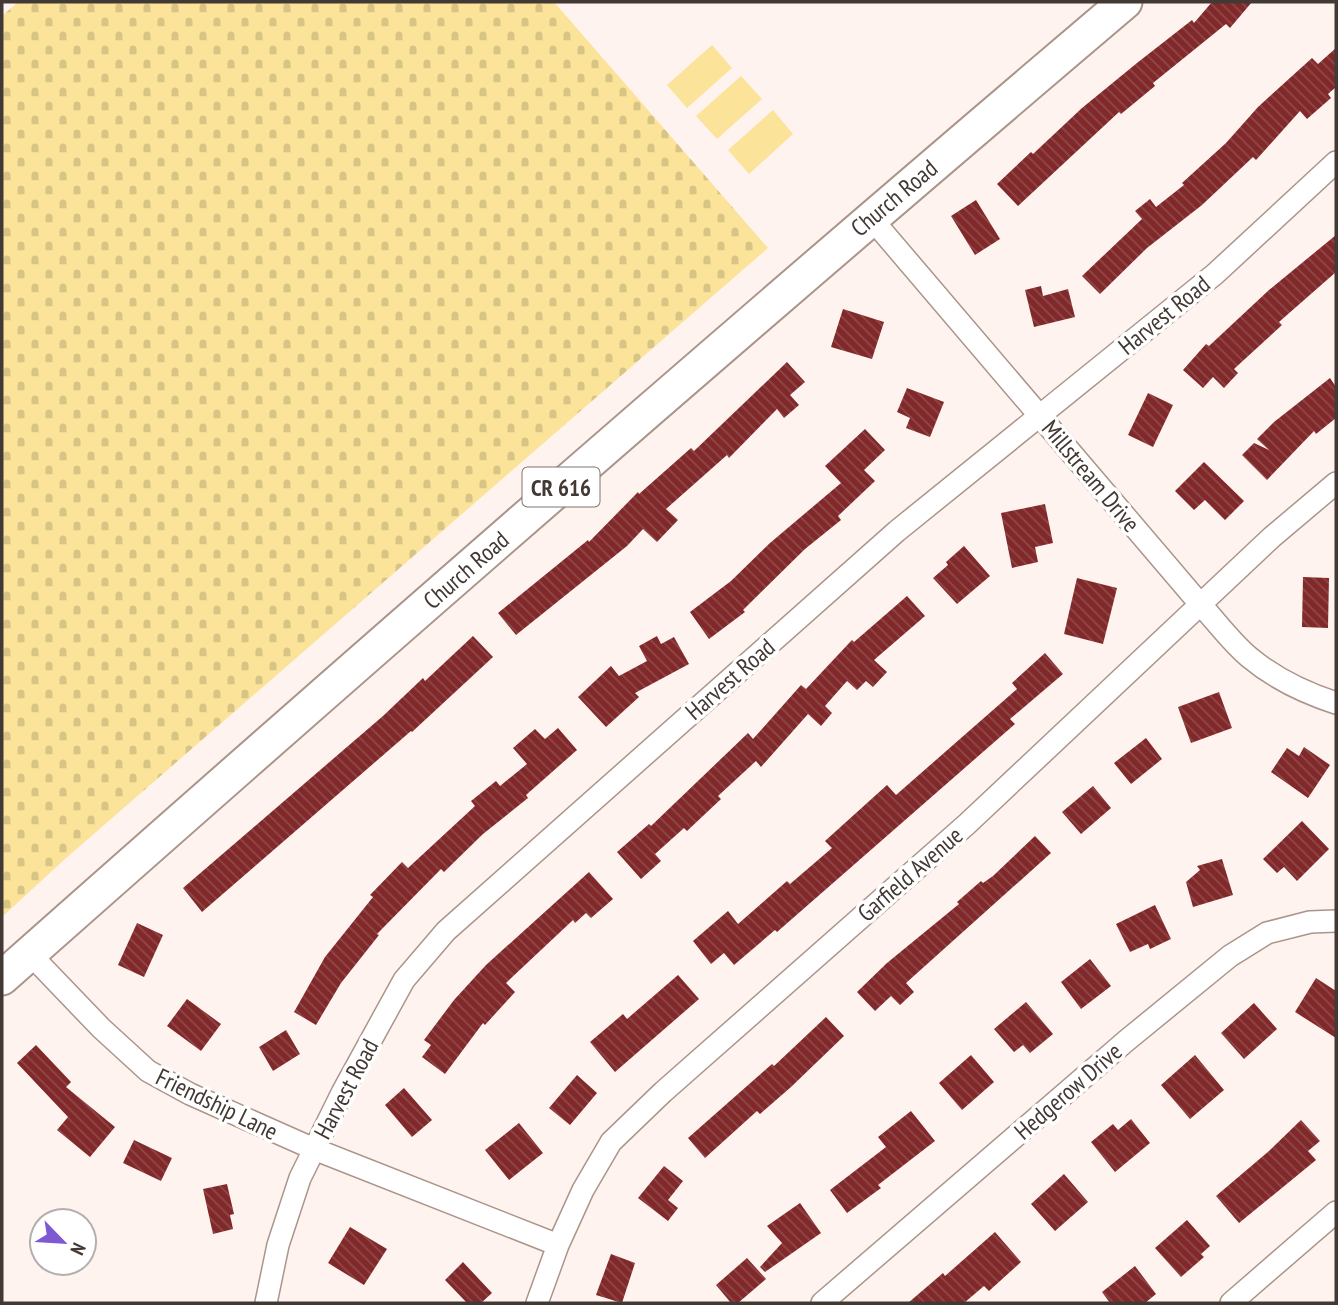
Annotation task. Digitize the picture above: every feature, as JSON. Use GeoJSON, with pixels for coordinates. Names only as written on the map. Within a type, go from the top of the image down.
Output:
{"type":"FeatureCollection","features":[{"type":"Feature","properties":{"kind":"main road","name":"Church Road"},"geometry":{"type":"LineString","coordinates":[[2,978],[260,749],[871,218],[1125,2]]}},
{"type":"Feature","properties":{"kind":"street","name":"Harvest Road"},"geometry":{"type":"LineString","coordinates":[[266,1303],[278,1245],[300,1178],[314,1149],[404,981],[446,931],[898,531],[1216,274],[1336,162]]}},
{"type":"Feature","properties":{"kind":"street","name":"Millstream Drive"},"geometry":{"type":"LineString","coordinates":[[871,218],[1200,604],[1248,656],[1310,695],[1336,703]]}},
{"type":"Feature","properties":{"kind":"street","name":"Garfield Avenue"},"geometry":{"type":"LineString","coordinates":[[537,1303],[558,1245],[583,1191],[611,1142],[663,1092],[967,824],[1272,537],[1336,483]]}},
{"type":"Feature","properties":{"kind":"street","name":"Hedgerow Drive"},"geometry":{"type":"LineString","coordinates":[[822,1303],[1115,1050],[1230,956],[1267,933],[1310,922],[1336,921]]}},
{"type":"Feature","properties":{"kind":"street","name":"Friendship Lane"},"geometry":{"type":"LineString","coordinates":[[30,954],[101,1028],[148,1071],[190,1094],[314,1149],[558,1245]]}},
{"type":"Feature","properties":{"kind":"street"},"geometry":{"type":"LineString","coordinates":[[1231,1303],[1336,1212]]}},
{"type":"Feature","properties":{"kind":"green space"},"geometry":{"type":"Polygon","coordinates":[[[18,2],[554,2],[768,248],[65,859],[2,917],[2,16],[18,2]]]}},
{"type":"Feature","properties":{"kind":"green space"},"geometry":{"type":"Polygon","coordinates":[[[712,45],[732,68],[687,108],[667,85],[712,45]]]}},
{"type":"Feature","properties":{"kind":"green space"},"geometry":{"type":"Polygon","coordinates":[[[741,76],[762,99],[717,139],[696,116],[741,76]]]}},
{"type":"Feature","properties":{"kind":"green space"},"geometry":{"type":"Polygon","coordinates":[[[773,110],[793,134],[749,174],[728,150],[773,110]]]}},
{"type":"Feature","properties":{"kind":"building"},"geometry":{"type":"Polygon","coordinates":[[[1212,2],[1252,2],[1230,28],[1226,24],[1153,83],[1155,86],[1121,114],[1119,112],[1018,206],[997,184],[1137,63],[1192,20],[1194,23],[1212,2]]]}},
{"type":"Feature","properties":{"kind":"building"},"geometry":{"type":"Polygon","coordinates":[[[1336,48],[1336,87],[1328,94],[1331,98],[1307,119],[1300,111],[1256,160],[1253,157],[1202,205],[1147,248],[1100,294],[1082,276],[1142,219],[1135,211],[1150,199],[1156,207],[1184,185],[1182,183],[1226,143],[1258,107],[1312,58],[1318,64],[1336,48]]]}},
{"type":"Feature","properties":{"kind":"building"},"geometry":{"type":"Polygon","coordinates":[[[976,200],[1000,239],[975,255],[951,216],[976,200]]]}},
{"type":"Feature","properties":{"kind":"building"},"geometry":{"type":"Polygon","coordinates":[[[1336,235],[1336,272],[1279,322],[1282,325],[1234,369],[1238,373],[1224,388],[1213,377],[1203,388],[1183,370],[1206,344],[1209,346],[1269,290],[1336,235]]]}},
{"type":"Feature","properties":{"kind":"building"},"geometry":{"type":"Polygon","coordinates":[[[1041,286],[1043,296],[1068,289],[1075,317],[1034,327],[1025,290],[1041,286]]]}},
{"type":"Feature","properties":{"kind":"building"},"geometry":{"type":"Polygon","coordinates":[[[843,309],[884,322],[872,359],[831,347],[843,309]]]}},
{"type":"Feature","properties":{"kind":"building"},"geometry":{"type":"Polygon","coordinates":[[[787,362],[805,382],[790,395],[799,405],[784,418],[777,409],[729,458],[727,455],[666,509],[678,520],[657,542],[643,529],[627,546],[516,635],[498,613],[588,540],[589,542],[638,492],[639,494],[691,448],[694,451],[787,362]]]}},
{"type":"Feature","properties":{"kind":"building"},"geometry":{"type":"Polygon","coordinates":[[[1330,378],[1336,387],[1336,418],[1316,434],[1314,431],[1267,480],[1242,455],[1254,443],[1269,450],[1257,439],[1274,422],[1330,378]]]}},
{"type":"Feature","properties":{"kind":"building"},"geometry":{"type":"Polygon","coordinates":[[[907,388],[944,402],[930,437],[906,428],[910,418],[897,412],[907,388]]]}},
{"type":"Feature","properties":{"kind":"building"},"geometry":{"type":"Polygon","coordinates":[[[1148,393],[1173,405],[1153,447],[1128,435],[1148,393]]]}},
{"type":"Feature","properties":{"kind":"building"},"geometry":{"type":"Polygon","coordinates":[[[865,429],[885,450],[864,470],[875,481],[838,516],[841,520],[805,549],[743,610],[745,612],[709,639],[690,612],[731,581],[770,543],[841,483],[825,466],[865,429]]]}},
{"type":"Feature","properties":{"kind":"building"},"geometry":{"type":"Polygon","coordinates":[[[1204,462],[1244,501],[1225,520],[1205,500],[1194,510],[1175,491],[1204,462]]]}},
{"type":"Feature","properties":{"kind":"building"},"geometry":{"type":"Polygon","coordinates":[[[1045,504],[1053,543],[1035,547],[1038,562],[1012,568],[1001,513],[1045,504]]]}},
{"type":"Feature","properties":{"kind":"building"},"geometry":{"type":"Polygon","coordinates":[[[964,546],[990,576],[957,604],[933,578],[964,546]]]}},
{"type":"Feature","properties":{"kind":"building"},"geometry":{"type":"Polygon","coordinates":[[[1303,577],[1329,578],[1328,628],[1302,627],[1303,577]]]}},
{"type":"Feature","properties":{"kind":"building"},"geometry":{"type":"Polygon","coordinates":[[[1077,578],[1117,588],[1103,644],[1064,634],[1077,578]]]}},
{"type":"Feature","properties":{"kind":"building"},"geometry":{"type":"Polygon","coordinates":[[[907,596],[925,616],[874,660],[887,672],[873,687],[866,681],[857,690],[847,681],[825,706],[832,713],[821,726],[808,714],[761,767],[756,761],[718,796],[721,799],[687,831],[684,828],[655,854],[661,861],[641,879],[617,852],[649,824],[651,826],[748,733],[753,739],[801,685],[806,689],[852,640],[854,642],[907,596]]]}},
{"type":"Feature","properties":{"kind":"building"},"geometry":{"type":"Polygon","coordinates":[[[473,636],[493,657],[412,732],[202,912],[183,888],[383,716],[423,678],[425,681],[473,636]]]}},
{"type":"Feature","properties":{"kind":"building"},"geometry":{"type":"Polygon","coordinates":[[[657,636],[661,644],[674,637],[689,664],[635,693],[639,697],[606,727],[578,697],[611,666],[619,676],[647,661],[639,646],[657,636]]]}},
{"type":"Feature","properties":{"kind":"building"},"geometry":{"type":"Polygon","coordinates":[[[1045,653],[1063,674],[1010,719],[1015,724],[777,932],[775,930],[734,965],[724,953],[711,964],[693,941],[728,911],[738,924],[787,881],[790,884],[832,848],[825,841],[887,785],[896,795],[1017,689],[1012,683],[1045,653]]]}},
{"type":"Feature","properties":{"kind":"building"},"geometry":{"type":"Polygon","coordinates":[[[1219,692],[1232,728],[1191,743],[1178,707],[1219,692]]]}},
{"type":"Feature","properties":{"kind":"building"},"geometry":{"type":"Polygon","coordinates":[[[558,728],[577,750],[526,795],[528,798],[483,834],[444,872],[441,869],[377,934],[379,935],[341,983],[316,1025],[294,1012],[325,957],[373,897],[370,895],[402,862],[408,868],[475,806],[471,801],[496,781],[500,786],[527,764],[513,748],[535,729],[545,739],[558,728]]]}},
{"type":"Feature","properties":{"kind":"building"},"geometry":{"type":"Polygon","coordinates":[[[1146,738],[1162,759],[1131,784],[1114,763],[1146,738]]]}},
{"type":"Feature","properties":{"kind":"building"},"geometry":{"type":"Polygon","coordinates":[[[1304,747],[1330,765],[1308,798],[1271,772],[1287,748],[1299,756],[1304,747]]]}},
{"type":"Feature","properties":{"kind":"building"},"geometry":{"type":"Polygon","coordinates":[[[1093,786],[1111,808],[1081,834],[1062,812],[1093,786]]]}},
{"type":"Feature","properties":{"kind":"building"},"geometry":{"type":"Polygon","coordinates":[[[1302,821],[1329,849],[1297,881],[1284,867],[1277,873],[1263,859],[1302,821]]]}},
{"type":"Feature","properties":{"kind":"building"},"geometry":{"type":"Polygon","coordinates":[[[1035,836],[1051,853],[906,983],[914,992],[900,1005],[891,996],[875,1011],[857,992],[887,963],[959,904],[957,902],[981,881],[983,883],[993,876],[1035,836]]]}},
{"type":"Feature","properties":{"kind":"building"},"geometry":{"type":"Polygon","coordinates":[[[1222,859],[1233,895],[1193,907],[1186,882],[1200,870],[1197,866],[1222,859]]]}},
{"type":"Feature","properties":{"kind":"building"},"geometry":{"type":"Polygon","coordinates":[[[589,872],[613,899],[591,918],[586,913],[575,923],[573,920],[506,983],[515,992],[485,1025],[483,1023],[445,1074],[422,1057],[431,1045],[424,1040],[454,1000],[486,965],[589,872]]]}},
{"type":"Feature","properties":{"kind":"building"},"geometry":{"type":"Polygon","coordinates":[[[1155,905],[1171,939],[1150,949],[1148,944],[1130,952],[1116,924],[1155,905]]]}},
{"type":"Feature","properties":{"kind":"building"},"geometry":{"type":"Polygon","coordinates":[[[137,923],[163,935],[144,977],[118,965],[137,923]]]}},
{"type":"Feature","properties":{"kind":"building"},"geometry":{"type":"Polygon","coordinates":[[[1090,959],[1111,986],[1081,1009],[1061,982],[1090,959]]]}},
{"type":"Feature","properties":{"kind":"building"},"geometry":{"type":"Polygon","coordinates":[[[678,975],[699,999],[615,1072],[590,1042],[623,1014],[627,1019],[678,975]]]}},
{"type":"Feature","properties":{"kind":"building"},"geometry":{"type":"Polygon","coordinates":[[[1316,978],[1336,991],[1336,1038],[1295,1012],[1316,978]]]}},
{"type":"Feature","properties":{"kind":"building"},"geometry":{"type":"Polygon","coordinates":[[[187,999],[221,1024],[201,1051],[167,1026],[187,999]]]}},
{"type":"Feature","properties":{"kind":"building"},"geometry":{"type":"Polygon","coordinates":[[[1026,1002],[1053,1034],[1030,1053],[1023,1045],[1014,1052],[994,1029],[1026,1002]]]}},
{"type":"Feature","properties":{"kind":"building"},"geometry":{"type":"Polygon","coordinates":[[[1254,1003],[1277,1029],[1244,1059],[1221,1033],[1254,1003]]]}},
{"type":"Feature","properties":{"kind":"building"},"geometry":{"type":"Polygon","coordinates":[[[826,1017],[844,1036],[791,1087],[760,1114],[757,1111],[705,1158],[688,1138],[772,1064],[774,1066],[826,1017]]]}},
{"type":"Feature","properties":{"kind":"building"},"geometry":{"type":"Polygon","coordinates":[[[286,1030],[300,1054],[273,1071],[259,1047],[286,1030]]]}},
{"type":"Feature","properties":{"kind":"building"},"geometry":{"type":"Polygon","coordinates":[[[36,1045],[71,1082],[66,1087],[115,1127],[90,1157],[57,1130],[68,1117],[17,1063],[36,1045]]]}},
{"type":"Feature","properties":{"kind":"building"},"geometry":{"type":"Polygon","coordinates":[[[971,1055],[994,1082],[962,1110],[939,1083],[971,1055]]]}},
{"type":"Feature","properties":{"kind":"building"},"geometry":{"type":"Polygon","coordinates":[[[1195,1055],[1224,1090],[1190,1119],[1161,1085],[1195,1055]]]}},
{"type":"Feature","properties":{"kind":"building"},"geometry":{"type":"Polygon","coordinates":[[[577,1075],[597,1093],[570,1125],[549,1108],[577,1075]]]}},
{"type":"Feature","properties":{"kind":"building"},"geometry":{"type":"Polygon","coordinates":[[[404,1088],[432,1120],[412,1137],[385,1105],[404,1088]]]}},
{"type":"Feature","properties":{"kind":"building"},"geometry":{"type":"Polygon","coordinates":[[[911,1111],[935,1141],[878,1185],[881,1188],[847,1213],[830,1190],[886,1147],[878,1137],[911,1111]]]}},
{"type":"Feature","properties":{"kind":"building"},"geometry":{"type":"Polygon","coordinates":[[[1131,1119],[1150,1143],[1115,1172],[1091,1142],[1113,1124],[1118,1130],[1131,1119]]]}},
{"type":"Feature","properties":{"kind":"building"},"geometry":{"type":"Polygon","coordinates":[[[1301,1120],[1320,1141],[1308,1151],[1316,1160],[1239,1223],[1216,1196],[1301,1120]]]}},
{"type":"Feature","properties":{"kind":"building"},"geometry":{"type":"Polygon","coordinates":[[[519,1123],[543,1153],[509,1180],[485,1150],[519,1123]]]}},
{"type":"Feature","properties":{"kind":"building"},"geometry":{"type":"Polygon","coordinates":[[[134,1140],[172,1158],[161,1181],[123,1163],[134,1140]]]}},
{"type":"Feature","properties":{"kind":"building"},"geometry":{"type":"Polygon","coordinates":[[[664,1166],[683,1181],[668,1200],[678,1208],[668,1221],[638,1198],[664,1166]]]}},
{"type":"Feature","properties":{"kind":"building"},"geometry":{"type":"Polygon","coordinates":[[[1064,1174],[1088,1202],[1055,1231],[1031,1204],[1064,1174]]]}},
{"type":"Feature","properties":{"kind":"building"},"geometry":{"type":"Polygon","coordinates":[[[227,1184],[234,1214],[230,1215],[233,1229],[213,1234],[203,1189],[227,1184]]]}},
{"type":"Feature","properties":{"kind":"building"},"geometry":{"type":"Polygon","coordinates":[[[800,1203],[821,1233],[765,1272],[760,1267],[782,1243],[767,1226],[800,1203]]]}},
{"type":"Feature","properties":{"kind":"building"},"geometry":{"type":"Polygon","coordinates":[[[1187,1220],[1210,1246],[1201,1254],[1204,1257],[1181,1277],[1155,1248],[1187,1220]]]}},
{"type":"Feature","properties":{"kind":"building"},"geometry":{"type":"Polygon","coordinates":[[[350,1227],[387,1249],[364,1285],[328,1263],[350,1227]]]}},
{"type":"Feature","properties":{"kind":"building"},"geometry":{"type":"Polygon","coordinates":[[[995,1232],[1021,1262],[989,1291],[984,1286],[964,1303],[908,1303],[943,1273],[945,1276],[995,1232]]]}},
{"type":"Feature","properties":{"kind":"building"},"geometry":{"type":"Polygon","coordinates":[[[611,1254],[635,1263],[622,1303],[596,1295],[611,1254]]]}},
{"type":"Feature","properties":{"kind":"building"},"geometry":{"type":"Polygon","coordinates":[[[747,1258],[766,1279],[738,1303],[731,1303],[716,1285],[747,1258]]]}},
{"type":"Feature","properties":{"kind":"building"},"geometry":{"type":"Polygon","coordinates":[[[463,1262],[492,1293],[481,1303],[467,1303],[445,1280],[463,1262]]]}},
{"type":"Feature","properties":{"kind":"building"},"geometry":{"type":"Polygon","coordinates":[[[1135,1266],[1156,1294],[1145,1303],[1110,1303],[1102,1292],[1135,1266]]]}}]}
